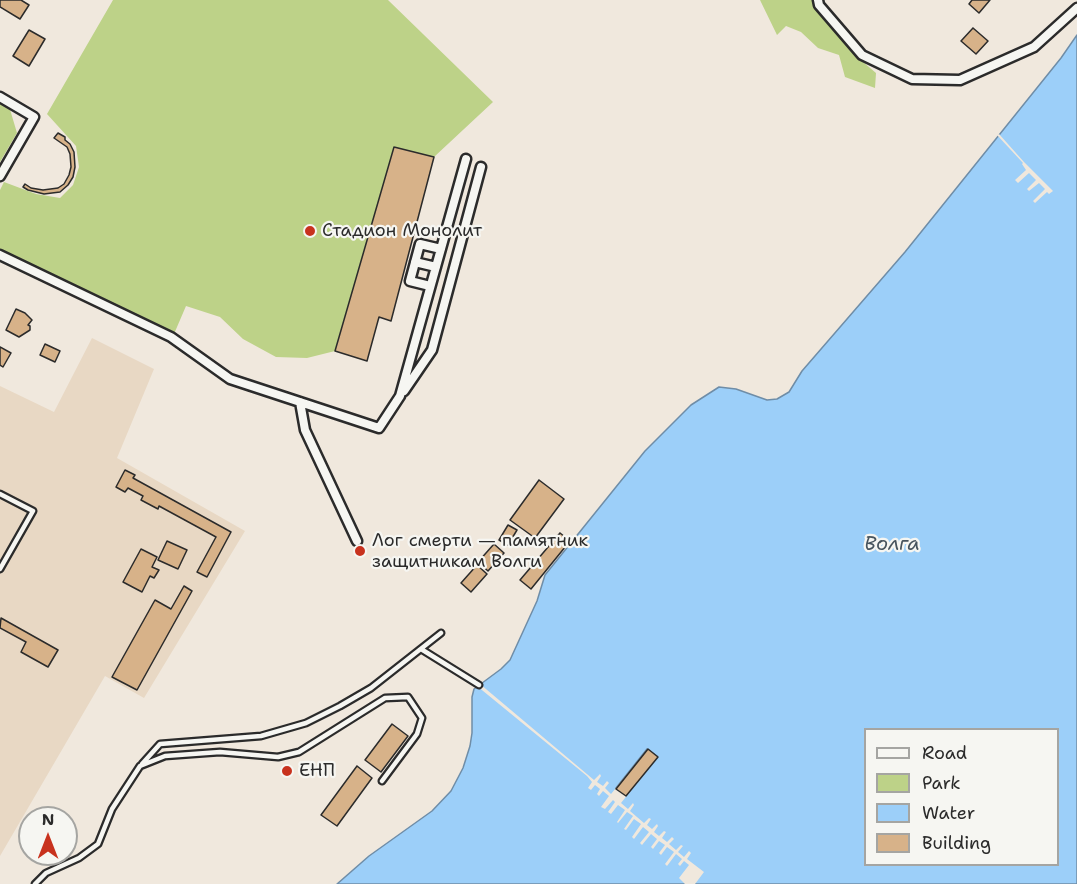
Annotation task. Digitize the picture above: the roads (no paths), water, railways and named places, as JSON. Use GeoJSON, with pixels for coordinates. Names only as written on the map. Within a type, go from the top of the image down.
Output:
{"type":"FeatureCollection","features":[{"type":"Feature","properties":{"kind":"street"},"geometry":{"type":"LineString","coordinates":[[818,0],[819,5],[862,56],[912,79],[960,80],[1034,48],[1077,8]]}},
{"type":"Feature","properties":{"kind":"street"},"geometry":{"type":"LineString","coordinates":[[0,97],[34,117],[0,176]]}},
{"type":"Feature","properties":{"kind":"street"},"geometry":{"type":"LineString","coordinates":[[400,396],[466,159]]}},
{"type":"Feature","properties":{"kind":"street"},"geometry":{"type":"LineString","coordinates":[[0,255],[171,337],[230,379],[379,428],[432,350],[481,167]]}},
{"type":"Feature","properties":{"kind":"street"},"geometry":{"type":"LineString","coordinates":[[430,286],[410,281],[420,244],[441,249]]}},
{"type":"Feature","properties":{"kind":"street"},"geometry":{"type":"LineString","coordinates":[[415,262],[436,267]]}},
{"type":"Feature","properties":{"kind":"street"},"geometry":{"type":"LineString","coordinates":[[414,345],[432,350]]}},
{"type":"Feature","properties":{"kind":"street"},"geometry":{"type":"LineString","coordinates":[[300,402],[305,430],[357,541]]}},
{"type":"Feature","properties":{"kind":"lane"},"geometry":{"type":"LineString","coordinates":[[0,494],[33,511],[0,569]]}},
{"type":"Feature","properties":{"kind":"lane"},"geometry":{"type":"LineString","coordinates":[[36,884],[46,873],[80,858],[98,844],[112,809],[140,766],[160,744],[261,736],[306,723],[371,688],[441,633]]}},
{"type":"Feature","properties":{"kind":"lane"},"geometry":{"type":"LineString","coordinates":[[421,649],[479,685]]}},
{"type":"Feature","properties":{"kind":"lane"},"geometry":{"type":"LineString","coordinates":[[140,766],[165,756],[220,752],[278,757],[299,752],[385,698],[408,698],[422,718],[417,734],[382,781]]}},
{"type":"Feature","properties":{"kind":"water","name":"Волга"},"geometry":{"type":"Polygon","coordinates":[[[1077,35],[1077,884],[337,884],[369,856],[432,811],[451,791],[463,768],[470,746],[474,689],[510,660],[537,601],[545,575],[645,451],[691,405],[719,387],[736,389],[767,400],[777,399],[789,392],[802,371],[905,252],[1077,35]],[[647,749],[616,789],[657,756],[647,749]]]}},
{"type":"Feature","properties":{"kind":"place","name":"Стадион Монолит"},"geometry":{"type":"Point","coordinates":[310,231]}},
{"type":"Feature","properties":{"kind":"place","name":"Лог смерти — памятник защитникам Волги"},"geometry":{"type":"Point","coordinates":[360,551]}},
{"type":"Feature","properties":{"kind":"place","name":"ЕНП"},"geometry":{"type":"Point","coordinates":[287,771]}}]}
